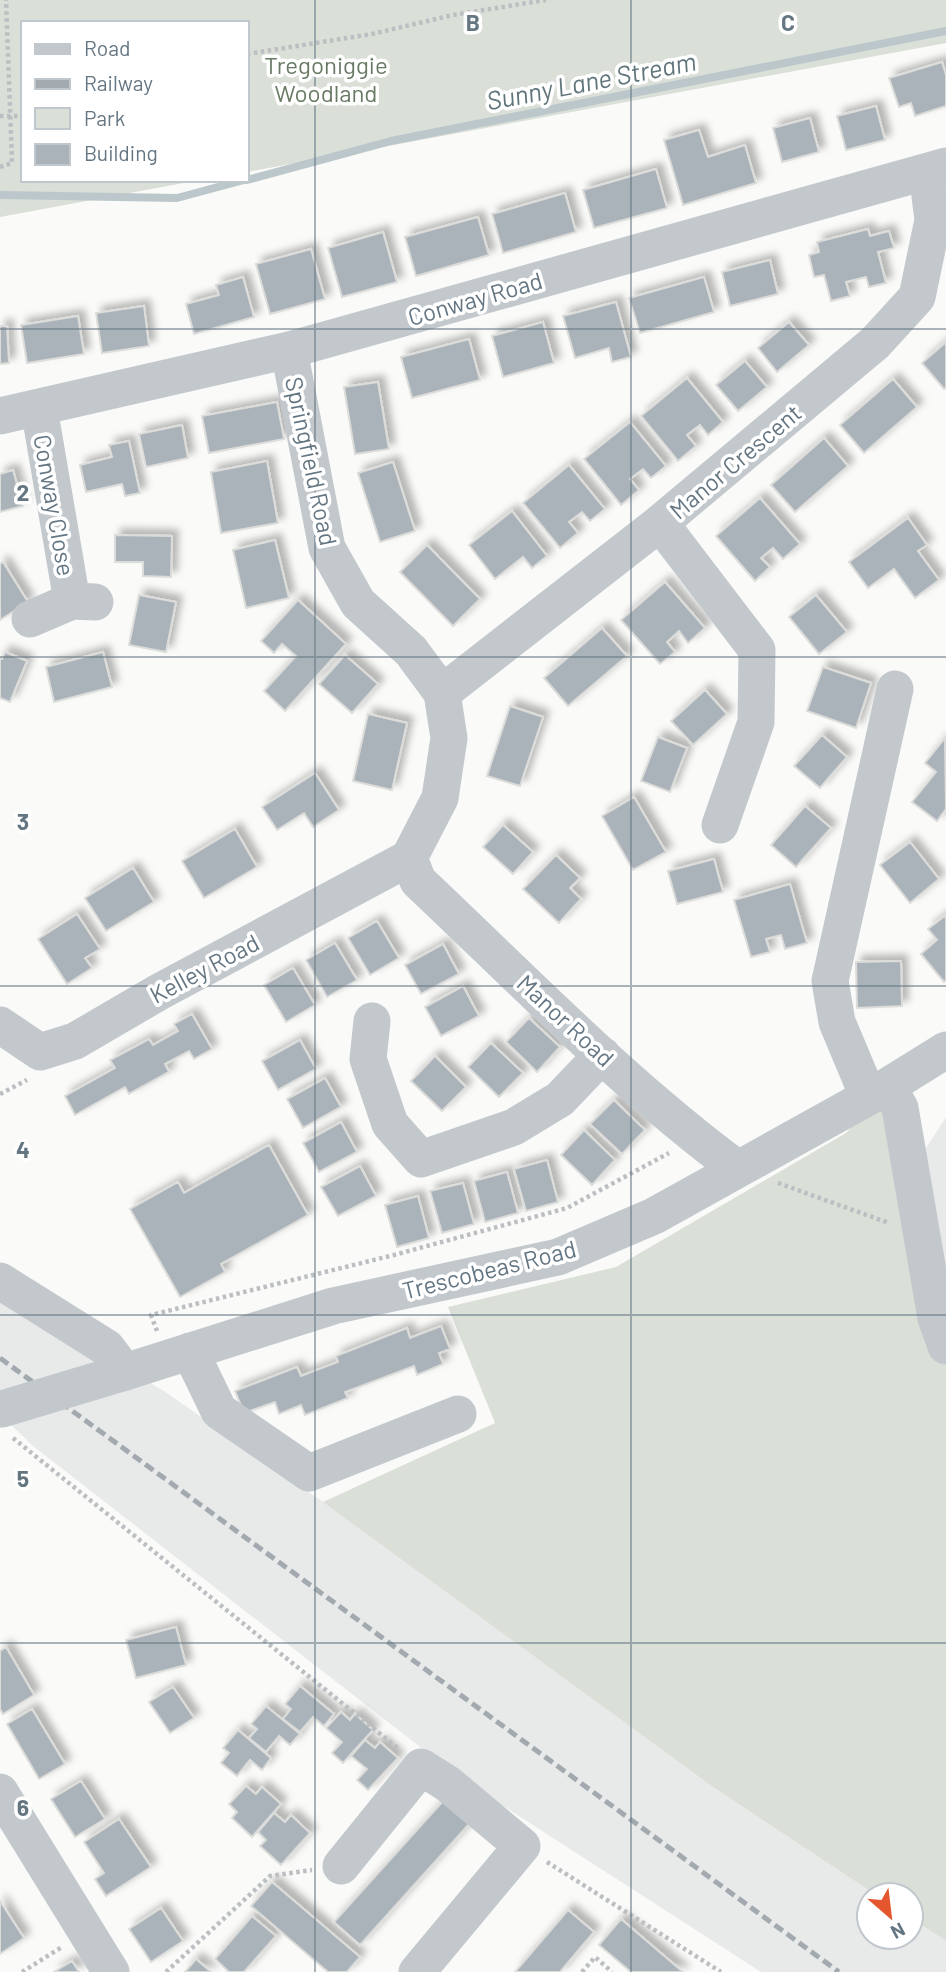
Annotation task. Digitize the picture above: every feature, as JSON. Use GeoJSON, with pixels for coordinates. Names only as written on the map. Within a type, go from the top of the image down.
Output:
{"type":"FeatureCollection","features":[{"type":"Feature","properties":{"kind":"street","name":"Conway Road"},"geometry":{"type":"LineString","coordinates":[[0,416],[289,350],[937,169]]}},
{"type":"Feature","properties":{"kind":"street","name":"Manor Crescent"},"geometry":{"type":"LineString","coordinates":[[442,693],[660,523],[876,343],[917,297],[933,220],[937,169]]}},
{"type":"Feature","properties":{"kind":"street","name":"Springfield Road"},"geometry":{"type":"LineString","coordinates":[[289,350],[327,548],[358,603],[411,651],[442,693],[449,738],[440,798],[409,858]]}},
{"type":"Feature","properties":{"kind":"street","name":"Conway Close"},"geometry":{"type":"LineString","coordinates":[[30,619],[84,602],[39,408]]}},
{"type":"Feature","properties":{"kind":"street"},"geometry":{"type":"LineString","coordinates":[[660,523],[757,650],[756,722],[720,825]]}},
{"type":"Feature","properties":{"kind":"street"},"geometry":{"type":"LineString","coordinates":[[895,689],[830,981],[837,1022],[878,1091],[900,1108],[936,1318],[946,1346]]}},
{"type":"Feature","properties":{"kind":"street","name":"Kelley Road"},"geometry":{"type":"LineString","coordinates":[[0,1025],[40,1052],[75,1041],[159,992],[409,858]]}},
{"type":"Feature","properties":{"kind":"street","name":"Manor Road"},"geometry":{"type":"LineString","coordinates":[[409,858],[418,881],[602,1055],[696,1138],[738,1169]]}},
{"type":"Feature","properties":{"kind":"street"},"geometry":{"type":"LineString","coordinates":[[372,1021],[368,1059],[390,1124],[421,1159],[514,1127],[560,1099],[602,1055]]}},
{"type":"Feature","properties":{"kind":"street","name":"Trescobeas Road"},"geometry":{"type":"LineString","coordinates":[[4,1419],[125,1372],[333,1306],[558,1257],[654,1216],[946,1050]]}},
{"type":"Feature","properties":{"kind":"street"},"geometry":{"type":"LineString","coordinates":[[0,1282],[107,1348],[125,1372]]}},
{"type":"Feature","properties":{"kind":"street"},"geometry":{"type":"LineString","coordinates":[[178,1355],[219,1411],[309,1473],[458,1415]]}},
{"type":"Feature","properties":{"kind":"street"},"geometry":{"type":"LineString","coordinates":[[341,1866],[421,1767],[448,1784],[522,1846],[417,1972]]}},
{"type":"Feature","properties":{"kind":"street"},"geometry":{"type":"LineString","coordinates":[[0,1792],[111,1972]]}},
{"type":"Feature","properties":{"kind":"path"},"geometry":{"type":"LineString","coordinates":[[0,167],[12,163],[6,0]]}},
{"type":"Feature","properties":{"kind":"path"},"geometry":{"type":"LineString","coordinates":[[248,54],[372,34],[453,15],[547,0]]}},
{"type":"Feature","properties":{"kind":"path"},"geometry":{"type":"LineString","coordinates":[[0,116],[21,116]]}},
{"type":"Feature","properties":{"kind":"path"},"geometry":{"type":"LineString","coordinates":[[178,1355],[151,1315],[394,1255],[567,1208],[696,1138]]}},
{"type":"Feature","properties":{"kind":"path"},"geometry":{"type":"LineString","coordinates":[[738,1169],[922,1235]]}},
{"type":"Feature","properties":{"kind":"path"},"geometry":{"type":"LineString","coordinates":[[4,1419],[421,1767]]}},
{"type":"Feature","properties":{"kind":"path"},"geometry":{"type":"LineString","coordinates":[[522,1846],[720,1972]]}},
{"type":"Feature","properties":{"kind":"path"},"geometry":{"type":"LineString","coordinates":[[166,1972],[270,1876],[341,1866]]}},
{"type":"Feature","properties":{"kind":"path"},"geometry":{"type":"LineString","coordinates":[[22,1972],[86,1932]]}},
{"type":"Feature","properties":{"kind":"path"},"geometry":{"type":"LineString","coordinates":[[582,1972],[595,1957],[612,1972]]}},
{"type":"Feature","properties":{"kind":"shaded area"},"geometry":{"type":"Polygon","coordinates":[[[946,1117],[946,1328],[917,1162],[946,1117]]]}},
{"type":"Feature","properties":{"kind":"shaded area"},"geometry":{"type":"Polygon","coordinates":[[[0,1287],[93,1350],[164,1391],[533,1649],[716,1789],[855,1881],[855,1951],[925,1951],[925,1927],[946,1941],[946,1972],[761,1972],[460,1778],[33,1446],[0,1414],[0,1287]]]}},
{"type":"Feature","properties":{"kind":"green space","name":"Tregoniggie Woodland"},"geometry":{"type":"Polygon","coordinates":[[[0,0],[946,0],[946,43],[248,172],[248,21],[21,21],[21,182],[189,182],[0,217],[0,0]]]}},
{"type":"Feature","properties":{"kind":"green space"},"geometry":{"type":"Polygon","coordinates":[[[888,1086],[946,1349],[946,1941],[925,1927],[925,1881],[855,1881],[716,1789],[323,1502],[495,1423],[448,1307],[616,1267],[846,1133],[888,1086]]]}},
{"type":"Feature","properties":{"kind":"building"},"geometry":{"type":"Polygon","coordinates":[[[942,62],[946,75],[946,106],[915,116],[911,103],[899,107],[889,78],[942,62]]]}},
{"type":"Feature","properties":{"kind":"building"},"geometry":{"type":"Polygon","coordinates":[[[876,106],[885,140],[846,150],[837,116],[876,106]]]}},
{"type":"Feature","properties":{"kind":"building"},"geometry":{"type":"Polygon","coordinates":[[[810,118],[819,152],[782,162],[773,128],[810,118]]]}},
{"type":"Feature","properties":{"kind":"building"},"geometry":{"type":"Polygon","coordinates":[[[699,130],[708,157],[745,145],[756,183],[683,205],[664,140],[699,130]]]}},
{"type":"Feature","properties":{"kind":"building"},"geometry":{"type":"Polygon","coordinates":[[[656,169],[667,208],[594,228],[583,190],[656,169]]]}},
{"type":"Feature","properties":{"kind":"building"},"geometry":{"type":"Polygon","coordinates":[[[565,193],[576,232],[503,253],[492,214],[565,193]]]}},
{"type":"Feature","properties":{"kind":"building"},"geometry":{"type":"Polygon","coordinates":[[[478,217],[489,255],[416,276],[405,237],[478,217]]]}},
{"type":"Feature","properties":{"kind":"building"},"geometry":{"type":"Polygon","coordinates":[[[868,229],[870,236],[889,231],[894,248],[878,252],[886,283],[869,287],[866,277],[846,282],[850,296],[831,301],[824,275],[814,277],[809,255],[819,252],[817,242],[868,229]]]}},
{"type":"Feature","properties":{"kind":"building"},"geometry":{"type":"Polygon","coordinates":[[[383,232],[397,282],[342,297],[328,248],[383,232]]]}},
{"type":"Feature","properties":{"kind":"building"},"geometry":{"type":"Polygon","coordinates":[[[311,249],[325,299],[270,314],[256,264],[311,249]]]}},
{"type":"Feature","properties":{"kind":"building"},"geometry":{"type":"Polygon","coordinates":[[[770,260],[778,294],[730,306],[722,272],[770,260]]]}},
{"type":"Feature","properties":{"kind":"building"},"geometry":{"type":"Polygon","coordinates":[[[243,277],[254,317],[194,334],[186,304],[219,295],[216,285],[243,277]]]}},
{"type":"Feature","properties":{"kind":"building"},"geometry":{"type":"Polygon","coordinates":[[[704,277],[714,312],[640,333],[629,298],[704,277]]]}},
{"type":"Feature","properties":{"kind":"building"},"geometry":{"type":"Polygon","coordinates":[[[616,302],[631,357],[612,362],[609,348],[575,358],[563,316],[616,302]]]}},
{"type":"Feature","properties":{"kind":"building"},"geometry":{"type":"Polygon","coordinates":[[[144,306],[149,346],[102,353],[96,313],[144,306]]]}},
{"type":"Feature","properties":{"kind":"building"},"geometry":{"type":"Polygon","coordinates":[[[78,316],[84,354],[27,363],[21,325],[78,316]]]}},
{"type":"Feature","properties":{"kind":"building"},"geometry":{"type":"Polygon","coordinates":[[[543,322],[554,363],[503,377],[492,336],[543,322]]]}},
{"type":"Feature","properties":{"kind":"building"},"geometry":{"type":"Polygon","coordinates":[[[789,322],[809,345],[777,372],[758,348],[789,322]]]}},
{"type":"Feature","properties":{"kind":"building"},"geometry":{"type":"Polygon","coordinates":[[[0,326],[7,326],[9,363],[0,364],[0,326]]]}},
{"type":"Feature","properties":{"kind":"building"},"geometry":{"type":"Polygon","coordinates":[[[469,339],[480,380],[412,398],[401,357],[469,339]]]}},
{"type":"Feature","properties":{"kind":"building"},"geometry":{"type":"Polygon","coordinates":[[[946,342],[946,387],[944,389],[922,363],[946,342]]]}},
{"type":"Feature","properties":{"kind":"building"},"geometry":{"type":"Polygon","coordinates":[[[745,361],[767,387],[738,411],[716,385],[745,361]]]}},
{"type":"Feature","properties":{"kind":"building"},"geometry":{"type":"Polygon","coordinates":[[[687,378],[723,422],[708,435],[700,425],[687,435],[696,446],[678,461],[641,416],[687,378]]]}},
{"type":"Feature","properties":{"kind":"building"},"geometry":{"type":"Polygon","coordinates":[[[893,379],[917,407],[864,453],[840,425],[893,379]]]}},
{"type":"Feature","properties":{"kind":"building"},"geometry":{"type":"Polygon","coordinates":[[[378,382],[389,449],[355,454],[344,387],[378,382]]]}},
{"type":"Feature","properties":{"kind":"building"},"geometry":{"type":"Polygon","coordinates":[[[277,402],[284,439],[209,453],[202,416],[277,402]]]}},
{"type":"Feature","properties":{"kind":"building"},"geometry":{"type":"Polygon","coordinates":[[[630,422],[666,466],[651,478],[643,469],[630,479],[639,490],[621,505],[584,459],[630,422]]]}},
{"type":"Feature","properties":{"kind":"building"},"geometry":{"type":"Polygon","coordinates":[[[182,425],[188,458],[146,467],[139,434],[182,425]]]}},
{"type":"Feature","properties":{"kind":"building"},"geometry":{"type":"Polygon","coordinates":[[[824,438],[848,466],[795,512],[771,485],[824,438]]]}},
{"type":"Feature","properties":{"kind":"building"},"geometry":{"type":"Polygon","coordinates":[[[129,441],[140,493],[125,496],[122,484],[86,492],[80,465],[112,457],[109,445],[129,441]]]}},
{"type":"Feature","properties":{"kind":"building"},"geometry":{"type":"Polygon","coordinates":[[[267,461],[278,523],[221,533],[211,472],[267,461]]]}},
{"type":"Feature","properties":{"kind":"building"},"geometry":{"type":"Polygon","coordinates":[[[393,462],[415,531],[380,542],[358,473],[393,462]]]}},
{"type":"Feature","properties":{"kind":"building"},"geometry":{"type":"Polygon","coordinates":[[[569,465],[605,509],[590,521],[582,512],[569,522],[578,533],[560,548],[523,503],[569,465]]]}},
{"type":"Feature","properties":{"kind":"building"},"geometry":{"type":"Polygon","coordinates":[[[13,470],[23,506],[0,512],[0,474],[13,470]]]}},
{"type":"Feature","properties":{"kind":"building"},"geometry":{"type":"Polygon","coordinates":[[[760,498],[800,544],[783,559],[773,548],[761,558],[770,567],[755,581],[716,536],[760,498]]]}},
{"type":"Feature","properties":{"kind":"building"},"geometry":{"type":"Polygon","coordinates":[[[512,511],[547,556],[532,568],[523,557],[495,579],[469,545],[512,511]]]}},
{"type":"Feature","properties":{"kind":"building"},"geometry":{"type":"Polygon","coordinates":[[[908,518],[927,545],[918,551],[939,580],[915,598],[894,569],[868,588],[849,562],[908,518]]]}},
{"type":"Feature","properties":{"kind":"building"},"geometry":{"type":"Polygon","coordinates":[[[115,535],[172,536],[171,577],[143,576],[143,562],[115,562],[115,535]]]}},
{"type":"Feature","properties":{"kind":"building"},"geometry":{"type":"Polygon","coordinates":[[[275,540],[289,598],[246,608],[233,550],[275,540]]]}},
{"type":"Feature","properties":{"kind":"building"},"geometry":{"type":"Polygon","coordinates":[[[427,545],[480,599],[453,626],[400,572],[427,545]]]}},
{"type":"Feature","properties":{"kind":"building"},"geometry":{"type":"Polygon","coordinates":[[[3,562],[28,602],[0,620],[0,564],[3,562]]]}},
{"type":"Feature","properties":{"kind":"building"},"geometry":{"type":"Polygon","coordinates":[[[665,582],[705,628],[688,643],[679,631],[667,642],[675,652],[660,664],[621,620],[665,582]]]}},
{"type":"Feature","properties":{"kind":"building"},"geometry":{"type":"Polygon","coordinates":[[[139,595],[176,602],[166,652],[129,645],[139,595]]]}},
{"type":"Feature","properties":{"kind":"building"},"geometry":{"type":"Polygon","coordinates":[[[816,595],[847,632],[819,654],[789,617],[816,595]]]}},
{"type":"Feature","properties":{"kind":"building"},"geometry":{"type":"Polygon","coordinates":[[[298,600],[346,644],[285,711],[264,691],[296,656],[282,644],[274,653],[261,641],[298,600]]]}},
{"type":"Feature","properties":{"kind":"building"},"geometry":{"type":"Polygon","coordinates":[[[602,628],[627,656],[568,706],[544,678],[602,628]]]}},
{"type":"Feature","properties":{"kind":"building"},"geometry":{"type":"Polygon","coordinates":[[[5,652],[27,661],[10,702],[0,698],[0,658],[2,659],[5,652]]]}},
{"type":"Feature","properties":{"kind":"building"},"geometry":{"type":"Polygon","coordinates":[[[103,652],[112,687],[54,702],[46,667],[103,652]]]}},
{"type":"Feature","properties":{"kind":"building"},"geometry":{"type":"Polygon","coordinates":[[[345,655],[378,684],[352,713],[319,684],[345,655]]]}},
{"type":"Feature","properties":{"kind":"building"},"geometry":{"type":"Polygon","coordinates":[[[823,667],[871,683],[856,728],[807,711],[823,667]]]}},
{"type":"Feature","properties":{"kind":"building"},"geometry":{"type":"Polygon","coordinates":[[[705,690],[727,714],[693,745],[671,721],[705,690]]]}},
{"type":"Feature","properties":{"kind":"building"},"geometry":{"type":"Polygon","coordinates":[[[510,706],[543,717],[520,786],[487,776],[510,706]]]}},
{"type":"Feature","properties":{"kind":"building"},"geometry":{"type":"Polygon","coordinates":[[[368,714],[407,723],[392,790],[353,781],[368,714]]]}},
{"type":"Feature","properties":{"kind":"building"},"geometry":{"type":"Polygon","coordinates":[[[822,735],[847,757],[820,788],[794,766],[822,735]]]}},
{"type":"Feature","properties":{"kind":"building"},"geometry":{"type":"Polygon","coordinates":[[[658,737],[687,748],[670,792],[641,781],[658,737]]]}},
{"type":"Feature","properties":{"kind":"building"},"geometry":{"type":"Polygon","coordinates":[[[945,738],[946,809],[937,821],[912,802],[936,772],[925,763],[945,738]]]}},
{"type":"Feature","properties":{"kind":"building"},"geometry":{"type":"Polygon","coordinates":[[[315,773],[339,810],[313,827],[304,813],[277,830],[262,807],[315,773]]]}},
{"type":"Feature","properties":{"kind":"building"},"geometry":{"type":"Polygon","coordinates":[[[634,797],[666,852],[633,870],[602,816],[634,797]]]}},
{"type":"Feature","properties":{"kind":"building"},"geometry":{"type":"Polygon","coordinates":[[[805,806],[831,828],[796,867],[771,845],[805,806]]]}},
{"type":"Feature","properties":{"kind":"building"},"geometry":{"type":"Polygon","coordinates":[[[503,825],[533,852],[513,874],[483,847],[503,825]]]}},
{"type":"Feature","properties":{"kind":"building"},"geometry":{"type":"Polygon","coordinates":[[[235,829],[257,867],[204,898],[182,861],[235,829]]]}},
{"type":"Feature","properties":{"kind":"building"},"geometry":{"type":"Polygon","coordinates":[[[910,842],[939,879],[910,903],[880,865],[910,842]]]}},
{"type":"Feature","properties":{"kind":"building"},"geometry":{"type":"Polygon","coordinates":[[[556,855],[580,878],[570,888],[581,899],[559,923],[523,889],[556,855]]]}},
{"type":"Feature","properties":{"kind":"building"},"geometry":{"type":"Polygon","coordinates":[[[714,859],[723,892],[677,904],[668,871],[714,859]]]}},
{"type":"Feature","properties":{"kind":"building"},"geometry":{"type":"Polygon","coordinates":[[[133,868],[154,902],[106,931],[85,898],[133,868]]]}},
{"type":"Feature","properties":{"kind":"building"},"geometry":{"type":"Polygon","coordinates":[[[790,884],[807,943],[785,949],[781,935],[766,939],[770,952],[751,957],[734,900],[790,884]]]}},
{"type":"Feature","properties":{"kind":"building"},"geometry":{"type":"Polygon","coordinates":[[[77,914],[100,949],[85,958],[92,968],[67,984],[38,939],[77,914]]]}},
{"type":"Feature","properties":{"kind":"building"},"geometry":{"type":"Polygon","coordinates":[[[946,915],[944,982],[921,954],[937,940],[928,929],[946,915]]]}},
{"type":"Feature","properties":{"kind":"building"},"geometry":{"type":"Polygon","coordinates":[[[377,921],[399,958],[370,975],[348,938],[377,921]]]}},
{"type":"Feature","properties":{"kind":"building"},"geometry":{"type":"Polygon","coordinates":[[[335,943],[357,980],[327,997],[306,960],[335,943]]]}},
{"type":"Feature","properties":{"kind":"building"},"geometry":{"type":"Polygon","coordinates":[[[443,944],[459,974],[421,994],[405,965],[443,944]]]}},
{"type":"Feature","properties":{"kind":"building"},"geometry":{"type":"Polygon","coordinates":[[[901,961],[902,1006],[857,1008],[856,962],[901,961]]]}},
{"type":"Feature","properties":{"kind":"building"},"geometry":{"type":"Polygon","coordinates":[[[293,968],[315,1005],[286,1022],[264,985],[293,968]]]}},
{"type":"Feature","properties":{"kind":"building"},"geometry":{"type":"Polygon","coordinates":[[[463,986],[479,1016],[441,1036],[425,1007],[463,986]]]}},
{"type":"Feature","properties":{"kind":"building"},"geometry":{"type":"Polygon","coordinates":[[[192,1014],[212,1049],[194,1059],[189,1051],[165,1064],[169,1072],[129,1094],[125,1087],[75,1115],[65,1096],[115,1068],[110,1060],[149,1039],[153,1045],[178,1031],[174,1024],[192,1014]]]}},
{"type":"Feature","properties":{"kind":"building"},"geometry":{"type":"Polygon","coordinates":[[[529,1018],[560,1047],[537,1072],[506,1042],[529,1018]]]}},
{"type":"Feature","properties":{"kind":"building"},"geometry":{"type":"Polygon","coordinates":[[[300,1040],[316,1069],[278,1090],[262,1061],[300,1040]]]}},
{"type":"Feature","properties":{"kind":"building"},"geometry":{"type":"Polygon","coordinates":[[[491,1043],[523,1073],[499,1097],[468,1067],[491,1043]]]}},
{"type":"Feature","properties":{"kind":"building"},"geometry":{"type":"Polygon","coordinates":[[[435,1056],[466,1087],[442,1111],[411,1081],[435,1056]]]}},
{"type":"Feature","properties":{"kind":"building"},"geometry":{"type":"Polygon","coordinates":[[[325,1078],[341,1107],[303,1128],[287,1099],[325,1078]]]}},
{"type":"Feature","properties":{"kind":"building"},"geometry":{"type":"Polygon","coordinates":[[[614,1100],[645,1130],[622,1154],[590,1124],[614,1100]]]}},
{"type":"Feature","properties":{"kind":"building"},"geometry":{"type":"Polygon","coordinates":[[[341,1122],[357,1152],[319,1172],[303,1143],[341,1122]]]}},
{"type":"Feature","properties":{"kind":"building"},"geometry":{"type":"Polygon","coordinates":[[[584,1130],[615,1160],[592,1185],[561,1155],[584,1130]]]}},
{"type":"Feature","properties":{"kind":"building"},"geometry":{"type":"Polygon","coordinates":[[[269,1145],[308,1215],[221,1264],[225,1272],[180,1297],[130,1209],[178,1182],[184,1193],[269,1145]]]}},
{"type":"Feature","properties":{"kind":"building"},"geometry":{"type":"Polygon","coordinates":[[[547,1160],[558,1202],[526,1211],[514,1169],[547,1160]]]}},
{"type":"Feature","properties":{"kind":"building"},"geometry":{"type":"Polygon","coordinates":[[[360,1166],[376,1196],[338,1216],[321,1187],[360,1166]]]}},
{"type":"Feature","properties":{"kind":"building"},"geometry":{"type":"Polygon","coordinates":[[[507,1172],[518,1213],[485,1222],[474,1181],[507,1172]]]}},
{"type":"Feature","properties":{"kind":"building"},"geometry":{"type":"Polygon","coordinates":[[[463,1183],[474,1224],[442,1233],[430,1191],[463,1183]]]}},
{"type":"Feature","properties":{"kind":"building"},"geometry":{"type":"Polygon","coordinates":[[[418,1196],[429,1238],[397,1247],[385,1205],[418,1196]]]}},
{"type":"Feature","properties":{"kind":"building"},"geometry":{"type":"Polygon","coordinates":[[[441,1326],[450,1349],[439,1353],[443,1364],[417,1375],[414,1366],[345,1392],[348,1398],[305,1415],[301,1405],[279,1414],[275,1402],[244,1413],[235,1391],[297,1367],[301,1376],[338,1362],[336,1356],[407,1328],[410,1338],[441,1326]]]}},
{"type":"Feature","properties":{"kind":"building"},"geometry":{"type":"Polygon","coordinates":[[[176,1627],[186,1665],[136,1678],[126,1640],[176,1627]]]}},
{"type":"Feature","properties":{"kind":"building"},"geometry":{"type":"Polygon","coordinates":[[[6,1647],[34,1695],[3,1714],[0,1709],[0,1651],[6,1647]]]}},
{"type":"Feature","properties":{"kind":"building"},"geometry":{"type":"Polygon","coordinates":[[[300,1686],[334,1714],[324,1726],[313,1717],[300,1732],[283,1719],[291,1709],[285,1704],[300,1686]]]}},
{"type":"Feature","properties":{"kind":"building"},"geometry":{"type":"Polygon","coordinates":[[[173,1687],[194,1718],[170,1733],[149,1702],[173,1687]]]}},
{"type":"Feature","properties":{"kind":"building"},"geometry":{"type":"Polygon","coordinates":[[[266,1706],[300,1734],[290,1745],[279,1736],[266,1752],[249,1738],[257,1729],[251,1724],[266,1706]]]}},
{"type":"Feature","properties":{"kind":"building"},"geometry":{"type":"Polygon","coordinates":[[[32,1709],[65,1764],[39,1779],[7,1724],[32,1709]]]}},
{"type":"Feature","properties":{"kind":"building"},"geometry":{"type":"Polygon","coordinates":[[[341,1712],[350,1720],[355,1714],[373,1730],[343,1763],[332,1753],[342,1742],[326,1728],[341,1712]]]}},
{"type":"Feature","properties":{"kind":"building"},"geometry":{"type":"Polygon","coordinates":[[[238,1730],[271,1758],[262,1770],[250,1760],[237,1776],[221,1763],[229,1753],[223,1748],[238,1730]]]}},
{"type":"Feature","properties":{"kind":"building"},"geometry":{"type":"Polygon","coordinates":[[[365,1740],[375,1748],[380,1742],[398,1758],[368,1790],[357,1780],[367,1769],[351,1756],[365,1740]]]}},
{"type":"Feature","properties":{"kind":"building"},"geometry":{"type":"Polygon","coordinates":[[[81,1781],[105,1819],[75,1837],[51,1799],[81,1781]]]}},
{"type":"Feature","properties":{"kind":"building"},"geometry":{"type":"Polygon","coordinates":[[[246,1786],[256,1794],[262,1787],[281,1804],[252,1837],[232,1818],[237,1812],[229,1804],[246,1786]]]}},
{"type":"Feature","properties":{"kind":"building"},"geometry":{"type":"Polygon","coordinates":[[[444,1800],[470,1823],[360,1945],[334,1922],[444,1800]]]}},
{"type":"Feature","properties":{"kind":"building"},"geometry":{"type":"Polygon","coordinates":[[[274,1813],[285,1822],[291,1815],[310,1833],[281,1865],[260,1846],[266,1840],[258,1832],[274,1813]]]}},
{"type":"Feature","properties":{"kind":"building"},"geometry":{"type":"Polygon","coordinates":[[[119,1819],[151,1867],[106,1896],[95,1879],[104,1873],[84,1842],[119,1819]]]}},
{"type":"Feature","properties":{"kind":"building"},"geometry":{"type":"Polygon","coordinates":[[[272,1882],[360,1957],[347,1972],[328,1972],[251,1906],[272,1882]]]}},
{"type":"Feature","properties":{"kind":"building"},"geometry":{"type":"Polygon","coordinates":[[[0,1901],[24,1938],[0,1954],[0,1901]]]}},
{"type":"Feature","properties":{"kind":"building"},"geometry":{"type":"Polygon","coordinates":[[[161,1908],[183,1941],[151,1962],[129,1929],[161,1908]]]}},
{"type":"Feature","properties":{"kind":"building"},"geometry":{"type":"Polygon","coordinates":[[[568,1910],[594,1932],[560,1972],[515,1972],[568,1910]]]}},
{"type":"Feature","properties":{"kind":"building"},"geometry":{"type":"Polygon","coordinates":[[[252,1916],[276,1936],[244,1972],[229,1972],[215,1959],[252,1916]]]}},
{"type":"Feature","properties":{"kind":"building"},"geometry":{"type":"Polygon","coordinates":[[[621,1919],[683,1972],[631,1972],[599,1945],[621,1919]]]}},
{"type":"Feature","properties":{"kind":"building"},"geometry":{"type":"Polygon","coordinates":[[[196,1959],[211,1972],[185,1972],[196,1959]]]}},
{"type":"Feature","properties":{"kind":"building"},"geometry":{"type":"Polygon","coordinates":[[[72,1961],[79,1972],[54,1972],[72,1961]]]}},
{"type":"Feature","properties":{"kind":"waterway","name":"Sunny Lane Stream"},"geometry":{"type":"LineString","coordinates":[[248,180],[391,141],[946,31]]}},
{"type":"Feature","properties":{"kind":"waterway","name":"Sunny Lane Stream"},"geometry":{"type":"LineString","coordinates":[[0,195],[177,198],[237,182]]}},
{"type":"Feature","properties":{"kind":"railway"},"geometry":{"type":"LineString","coordinates":[[0,1358],[839,1972]]}}]}
